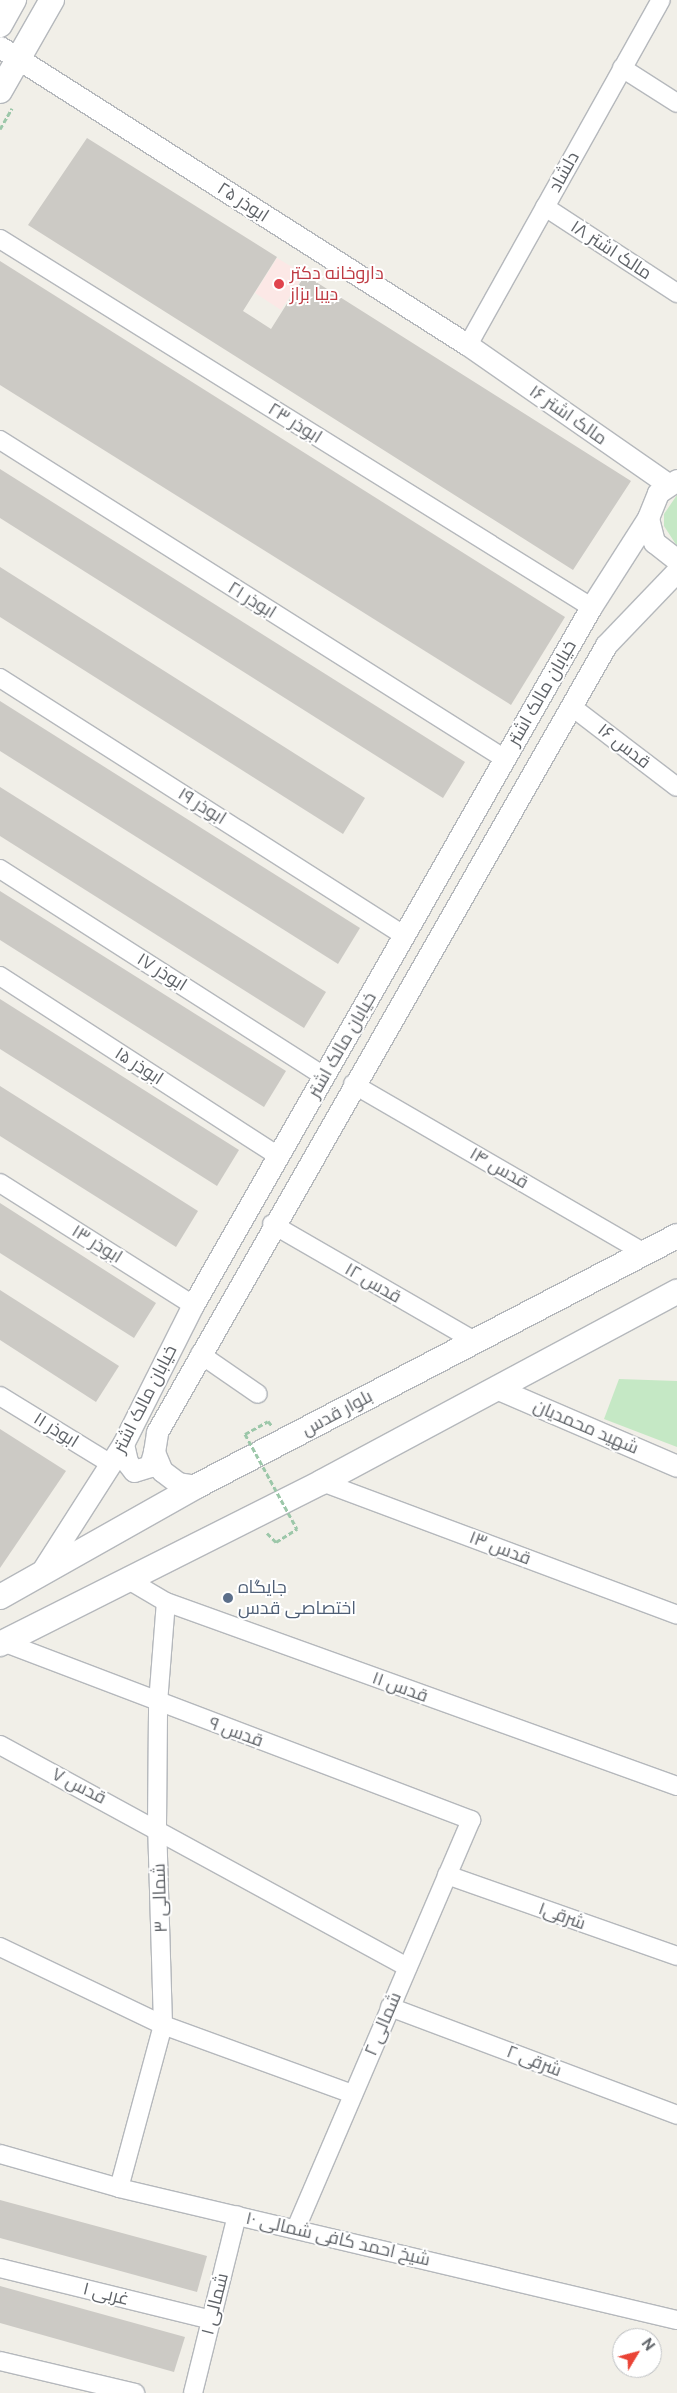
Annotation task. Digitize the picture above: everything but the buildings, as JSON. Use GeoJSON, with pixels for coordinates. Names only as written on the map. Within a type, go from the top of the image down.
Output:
{"type":"FeatureCollection","features":[{"type":"Feature","properties":{"kind":"main road"},"geometry":{"type":"LineString","coordinates":[[0,25],[14,0]]}},
{"type":"Feature","properties":{"kind":"main road"},"geometry":{"type":"LineString","coordinates":[[0,91],[9,53],[52,0]]}},
{"type":"Feature","properties":{"kind":"main road","name":"بلوار قدس"},"geometry":{"type":"LineString","coordinates":[[3,1593],[197,1486],[677,1236]]}},
{"type":"Feature","properties":{"kind":"main road"},"geometry":{"type":"LineString","coordinates":[[2,1643],[322,1482],[496,1388],[673,1298]]}},
{"type":"Feature","properties":{"kind":"street","name":"دلشاد"},"geometry":{"type":"LineString","coordinates":[[468,345],[661,0]]}},
{"type":"Feature","properties":{"kind":"street","name":"ابوذر ۲۵"},"geometry":{"type":"LineString","coordinates":[[9,53],[468,345]]}},
{"type":"Feature","properties":{"kind":"street"},"geometry":{"type":"LineString","coordinates":[[622,68],[677,103]]}},
{"type":"Feature","properties":{"kind":"street","name":"مالک اشتر ۱۸"},"geometry":{"type":"LineString","coordinates":[[545,207],[677,293]]}},
{"type":"Feature","properties":{"kind":"street","name":"ابوذر ۲۳"},"geometry":{"type":"LineString","coordinates":[[0,239],[591,607]]}},
{"type":"Feature","properties":{"kind":"street","name":"مالک اشتر ۱۶"},"geometry":{"type":"LineString","coordinates":[[468,345],[672,482]]}},
{"type":"Feature","properties":{"kind":"street","name":"ابوذر ۲۱"},"geometry":{"type":"LineString","coordinates":[[0,440],[505,759]]}},
{"type":"Feature","properties":{"kind":"street","name":"خیابان مالک اشتر"},"geometry":{"type":"LineString","coordinates":[[40,1574],[123,1444],[193,1305],[591,607],[648,518],[654,499],[672,482]]}},
{"type":"Feature","properties":{"kind":"street"},"geometry":{"type":"LineString","coordinates":[[648,518],[654,542],[677,560]]}},
{"type":"Feature","properties":{"kind":"street","name":"خیابان مالک اشتر"},"geometry":{"type":"LineString","coordinates":[[197,1486],[178,1484],[162,1471],[154,1452],[157,1432],[272,1224],[606,645],[677,572]]}},
{"type":"Feature","properties":{"kind":"street","name":"ابوذر ۱۹"},"geometry":{"type":"LineString","coordinates":[[0,678],[404,935]]}},
{"type":"Feature","properties":{"kind":"street","name":"قدس ۱۶"},"geometry":{"type":"LineString","coordinates":[[571,706],[677,787]]}},
{"type":"Feature","properties":{"kind":"street","name":"ابوذر ۱۷"},"geometry":{"type":"LineString","coordinates":[[0,869],[324,1076]]}},
{"type":"Feature","properties":{"kind":"street","name":"ابوذر ۱۵"},"geometry":{"type":"LineString","coordinates":[[0,976],[278,1156]]}},
{"type":"Feature","properties":{"kind":"street","name":"قدس ۱۴"},"geometry":{"type":"LineString","coordinates":[[353,1084],[644,1253]]}},
{"type":"Feature","properties":{"kind":"street","name":"ابوذر ۱۳"},"geometry":{"type":"LineString","coordinates":[[0,1183],[193,1305]]}},
{"type":"Feature","properties":{"kind":"street","name":"قدس ۱۲"},"geometry":{"type":"LineString","coordinates":[[272,1224],[475,1342]]}},
{"type":"Feature","properties":{"kind":"street"},"geometry":{"type":"LineString","coordinates":[[200,1354],[258,1394]]}},
{"type":"Feature","properties":{"kind":"street","name":"شهید محمدیان"},"geometry":{"type":"LineString","coordinates":[[496,1388],[677,1466]]}},
{"type":"Feature","properties":{"kind":"street","name":"ابوذر ۱۱"},"geometry":{"type":"LineString","coordinates":[[0,1396],[111,1464]]}},
{"type":"Feature","properties":{"kind":"street"},"geometry":{"type":"LineString","coordinates":[[123,1444],[126,1462],[134,1471],[150,1466],[154,1452]]}},
{"type":"Feature","properties":{"kind":"street","name":"قدس ۱۳"},"geometry":{"type":"LineString","coordinates":[[322,1482],[677,1615]]}},
{"type":"Feature","properties":{"kind":"street","name":"قدس ۱۱"},"geometry":{"type":"LineString","coordinates":[[127,1579],[166,1602],[677,1786]]}},
{"type":"Feature","properties":{"kind":"street","name":"شمالی ۳"},"geometry":{"type":"LineString","coordinates":[[119,2188],[163,2025],[158,1827],[158,1703],[166,1602]]}},
{"type":"Feature","properties":{"kind":"street","name":"قدس ۹"},"geometry":{"type":"LineString","coordinates":[[2,1643],[470,1820]]}},
{"type":"Feature","properties":{"kind":"street","name":"قدس ۷"},"geometry":{"type":"LineString","coordinates":[[0,1746],[158,1827],[408,1967]]}},
{"type":"Feature","properties":{"kind":"street","name":"شمالی ۲"},"geometry":{"type":"LineString","coordinates":[[296,2229],[470,1820]]}},
{"type":"Feature","properties":{"kind":"street","name":"شرقی۱"},"geometry":{"type":"LineString","coordinates":[[447,1875],[677,1956]]}},
{"type":"Feature","properties":{"kind":"street"},"geometry":{"type":"LineString","coordinates":[[0,1947],[163,2025],[353,2094]]}},
{"type":"Feature","properties":{"kind":"street","name":"شرقی ۲"},"geometry":{"type":"LineString","coordinates":[[390,2008],[677,2115]]}},
{"type":"Feature","properties":{"kind":"street","name":"شیخ احمد کافی شمالی ۱۰"},"geometry":{"type":"LineString","coordinates":[[0,2154],[119,2188],[675,2314]]}},
{"type":"Feature","properties":{"kind":"street","name":"۱ شمالی"},"geometry":{"type":"LineString","coordinates":[[193,2393],[237,2215]]}},
{"type":"Feature","properties":{"kind":"street","name":"۱ غربی"},"geometry":{"type":"LineString","coordinates":[[0,2268],[211,2320]]}},
{"type":"Feature","properties":{"kind":"street"},"geometry":{"type":"LineString","coordinates":[[0,2361],[135,2393]]}},
{"type":"Feature","properties":{"kind":"path"},"geometry":{"type":"LineString","coordinates":[[268,1421],[245,1434],[297,1529],[276,1542]]}},
{"type":"Feature","properties":{"kind":"shaded area","name":"داروخانه دکتر دیبا بزاز"},"geometry":{"type":"Polygon","coordinates":[[[277,258],[304,274],[281,310],[255,293],[277,258]]]}},
{"type":"Feature","properties":{"kind":"green space"},"geometry":{"type":"Polygon","coordinates":[[[677,495],[677,546],[664,526],[664,514],[677,495]]]}},
{"type":"Feature","properties":{"kind":"green space"},"geometry":{"type":"Polygon","coordinates":[[[619,1379],[677,1381],[677,1447],[604,1419],[619,1379]]]}},
{"type":"Feature","properties":{"kind":"place","name":"داروخانه دکتر دیبا بزاز"},"geometry":{"type":"Point","coordinates":[279,284]}},
{"type":"Feature","properties":{"kind":"place","name":"جایگاه اختصاصی قدس"},"geometry":{"type":"Point","coordinates":[228,1598]}}]}
